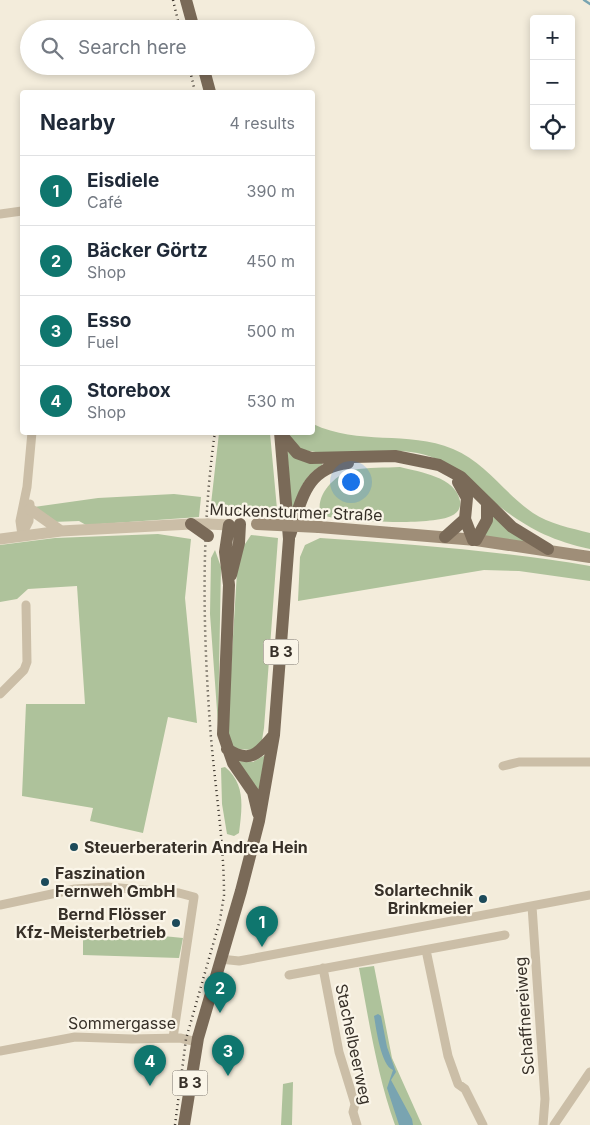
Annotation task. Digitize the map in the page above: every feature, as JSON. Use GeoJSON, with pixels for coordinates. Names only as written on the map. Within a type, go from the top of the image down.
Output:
{"type":"FeatureCollection","features":[{"type":"Feature","properties":{"kind":"main road"},"geometry":{"type":"LineString","coordinates":[[186,0],[192,20]]}},
{"type":"Feature","properties":{"kind":"main road"},"geometry":{"type":"LineString","coordinates":[[205,75],[209,90]]}},
{"type":"Feature","properties":{"kind":"main road","name":"B 3"},"geometry":{"type":"LineString","coordinates":[[184,1125],[194,1039],[220,959],[251,852],[259,821],[274,735],[289,539],[280,435]]}},
{"type":"Feature","properties":{"kind":"main road"},"geometry":{"type":"LineString","coordinates":[[282,435],[297,453],[310,458],[395,456],[439,465],[461,477],[487,505],[512,527],[548,549]]}},
{"type":"Feature","properties":{"kind":"main road"},"geometry":{"type":"LineString","coordinates":[[289,539],[308,485],[325,470],[354,462],[410,462],[446,473],[464,490],[468,508],[465,518],[444,537]]}},
{"type":"Feature","properties":{"kind":"main road"},"geometry":{"type":"LineString","coordinates":[[475,540],[487,520],[487,505]]}},
{"type":"Feature","properties":{"kind":"main road"},"geometry":{"type":"LineString","coordinates":[[465,518],[475,540]]}},
{"type":"Feature","properties":{"kind":"main road"},"geometry":{"type":"LineString","coordinates":[[191,524],[208,530],[225,552]]}},
{"type":"Feature","properties":{"kind":"main road"},"geometry":{"type":"LineString","coordinates":[[234,524],[225,552],[229,585],[223,734],[233,763],[253,792],[259,821]]}},
{"type":"Feature","properties":{"kind":"main road"},"geometry":{"type":"LineString","coordinates":[[229,585],[239,542],[234,524]]}},
{"type":"Feature","properties":{"kind":"main road","name":"Muckensturmer Straße"},"geometry":{"type":"LineString","coordinates":[[234,524],[319,527],[444,537],[548,549],[590,556]]}},
{"type":"Feature","properties":{"kind":"main road"},"geometry":{"type":"LineString","coordinates":[[227,749],[243,756],[254,755],[274,735]]}},
{"type":"Feature","properties":{"kind":"street"},"geometry":{"type":"LineString","coordinates":[[0,214],[20,211]]}},
{"type":"Feature","properties":{"kind":"street"},"geometry":{"type":"LineString","coordinates":[[22,535],[20,521],[27,487],[32,435]]}},
{"type":"Feature","properties":{"kind":"street"},"geometry":{"type":"LineString","coordinates":[[22,535],[29,522],[30,509],[27,487]]}},
{"type":"Feature","properties":{"kind":"street"},"geometry":{"type":"LineString","coordinates":[[30,509],[60,531]]}},
{"type":"Feature","properties":{"kind":"street","name":"Muckensturmer Straße"},"geometry":{"type":"LineString","coordinates":[[0,539],[60,531],[191,524]]}},
{"type":"Feature","properties":{"kind":"street","name":"Muckensturmer Straße"},"geometry":{"type":"LineString","coordinates":[[208,530],[234,524]]}},
{"type":"Feature","properties":{"kind":"street"},"geometry":{"type":"LineString","coordinates":[[0,694],[24,670],[28,662],[26,605]]}},
{"type":"Feature","properties":{"kind":"street"},"geometry":{"type":"LineString","coordinates":[[503,766],[519,762],[590,762]]}},
{"type":"Feature","properties":{"kind":"street"},"geometry":{"type":"LineString","coordinates":[[0,905],[75,889],[108,887],[179,893],[194,897],[174,1038]]}},
{"type":"Feature","properties":{"kind":"street"},"geometry":{"type":"LineString","coordinates":[[220,959],[239,960],[590,895]]}},
{"type":"Feature","properties":{"kind":"street","name":"Schaffnereiweg"},"geometry":{"type":"LineString","coordinates":[[532,906],[545,1099],[543,1125]]}},
{"type":"Feature","properties":{"kind":"street","name":"Stachelbeerweg"},"geometry":{"type":"LineString","coordinates":[[288,975],[505,935]]}},
{"type":"Feature","properties":{"kind":"street"},"geometry":{"type":"LineString","coordinates":[[426,950],[440,1028],[448,1056],[458,1084],[465,1089],[483,1125]]}},
{"type":"Feature","properties":{"kind":"street","name":"Stachelbeerweg"},"geometry":{"type":"LineString","coordinates":[[323,968],[340,1052],[355,1104],[353,1112],[357,1125]]}},
{"type":"Feature","properties":{"kind":"street","name":"Sommergasse"},"geometry":{"type":"LineString","coordinates":[[0,1051],[75,1036],[126,1039],[194,1039]]}},
{"type":"Feature","properties":{"kind":"street"},"geometry":{"type":"LineString","coordinates":[[558,1124],[590,1072]]}},
{"type":"Feature","properties":{"kind":"green space"},"geometry":{"type":"Polygon","coordinates":[[[315,425],[348,435],[436,443],[453,449],[475,462],[539,517],[553,523],[590,533],[590,549],[556,539],[529,526],[443,462],[426,455],[390,451],[336,453],[300,449],[288,435],[315,435],[315,425]]]}},
{"type":"Feature","properties":{"kind":"green space"},"geometry":{"type":"Polygon","coordinates":[[[219,435],[270,435],[277,509],[275,514],[267,516],[210,513],[219,435]]]}},
{"type":"Feature","properties":{"kind":"green space"},"geometry":{"type":"Polygon","coordinates":[[[287,449],[322,462],[322,465],[315,469],[305,480],[292,515],[287,449]]]}},
{"type":"Feature","properties":{"kind":"green space"},"geometry":{"type":"Polygon","coordinates":[[[400,467],[436,477],[452,486],[460,501],[457,512],[440,519],[407,522],[348,520],[321,515],[320,508],[323,493],[339,476],[359,469],[400,467]]]}},
{"type":"Feature","properties":{"kind":"green space"},"geometry":{"type":"Polygon","coordinates":[[[174,494],[201,497],[199,517],[86,525],[79,521],[53,522],[34,507],[98,498],[174,494]]]}},
{"type":"Feature","properties":{"kind":"green space"},"geometry":{"type":"Polygon","coordinates":[[[490,512],[531,543],[483,537],[490,512]]]}},
{"type":"Feature","properties":{"kind":"green space"},"geometry":{"type":"Polygon","coordinates":[[[158,534],[191,539],[185,598],[197,723],[168,717],[143,833],[90,821],[93,808],[22,796],[26,704],[85,704],[77,586],[28,589],[17,599],[0,602],[0,545],[55,538],[158,534]]]}},
{"type":"Feature","properties":{"kind":"green space"},"geometry":{"type":"Polygon","coordinates":[[[251,535],[278,538],[264,728],[261,746],[256,750],[234,749],[227,733],[237,572],[243,547],[251,535]]]}},
{"type":"Feature","properties":{"kind":"green space"},"geometry":{"type":"Polygon","coordinates":[[[320,538],[455,549],[590,566],[590,581],[519,571],[484,570],[298,601],[300,557],[305,545],[320,538]]]}},
{"type":"Feature","properties":{"kind":"green space"},"geometry":{"type":"Polygon","coordinates":[[[215,550],[221,567],[218,724],[210,614],[211,558],[215,550]]]}},
{"type":"Feature","properties":{"kind":"green space"},"geometry":{"type":"Polygon","coordinates":[[[265,755],[258,795],[235,761],[253,762],[265,755]]]}},
{"type":"Feature","properties":{"kind":"green space"},"geometry":{"type":"Polygon","coordinates":[[[225,767],[236,781],[241,797],[239,833],[234,836],[227,834],[222,804],[221,768],[225,767]]]}},
{"type":"Feature","properties":{"kind":"green space"},"geometry":{"type":"Polygon","coordinates":[[[83,928],[183,938],[179,958],[83,955],[83,928]]]}},
{"type":"Feature","properties":{"kind":"green space"},"geometry":{"type":"Polygon","coordinates":[[[374,966],[392,1058],[422,1125],[395,1125],[383,1087],[359,968],[374,966]]]}},
{"type":"Feature","properties":{"kind":"green space"},"geometry":{"type":"Polygon","coordinates":[[[293,1082],[292,1125],[281,1125],[283,1084],[293,1082]]]}},
{"type":"Feature","properties":{"kind":"water"},"geometry":{"type":"Polygon","coordinates":[[[378,1014],[381,1016],[387,1047],[396,1072],[391,1080],[412,1119],[413,1125],[399,1125],[387,1088],[393,1070],[385,1062],[382,1054],[374,1016],[378,1014]]]}},
{"type":"Feature","properties":{"kind":"waterway"},"geometry":{"type":"LineString","coordinates":[[584,0],[590,4]]}},
{"type":"Feature","properties":{"kind":"railway"},"geometry":{"type":"LineString","coordinates":[[173,0],[178,20]]}},
{"type":"Feature","properties":{"kind":"railway"},"geometry":{"type":"LineString","coordinates":[[191,75],[195,90]]}},
{"type":"Feature","properties":{"kind":"railway"},"geometry":{"type":"LineString","coordinates":[[175,1125],[186,1039],[220,920],[224,895],[221,831],[210,725],[205,615],[205,542],[210,469],[215,435]]}},
{"type":"Feature","properties":{"kind":"place","name":"Steuerberaterin Andrea Hein"},"geometry":{"type":"Point","coordinates":[74,847]}},
{"type":"Feature","properties":{"kind":"place","name":"Faszination Fernweh GmbH"},"geometry":{"type":"Point","coordinates":[45,882]}},
{"type":"Feature","properties":{"kind":"place","name":"Solartechnik Brinkmeier"},"geometry":{"type":"Point","coordinates":[483,899]}},
{"type":"Feature","properties":{"kind":"place","name":"Bernd Flösser Kfz-Meisterbetrieb"},"geometry":{"type":"Point","coordinates":[176,923]}},
{"type":"Feature","properties":{"kind":"place","name":"Eisdiele"},"geometry":{"type":"Point","coordinates":[262,947]}},
{"type":"Feature","properties":{"kind":"place","name":"Bäcker Görtz"},"geometry":{"type":"Point","coordinates":[220,1013]}},
{"type":"Feature","properties":{"kind":"place","name":"Esso"},"geometry":{"type":"Point","coordinates":[228,1076]}},
{"type":"Feature","properties":{"kind":"place","name":"Storebox"},"geometry":{"type":"Point","coordinates":[150,1086]}}]}
